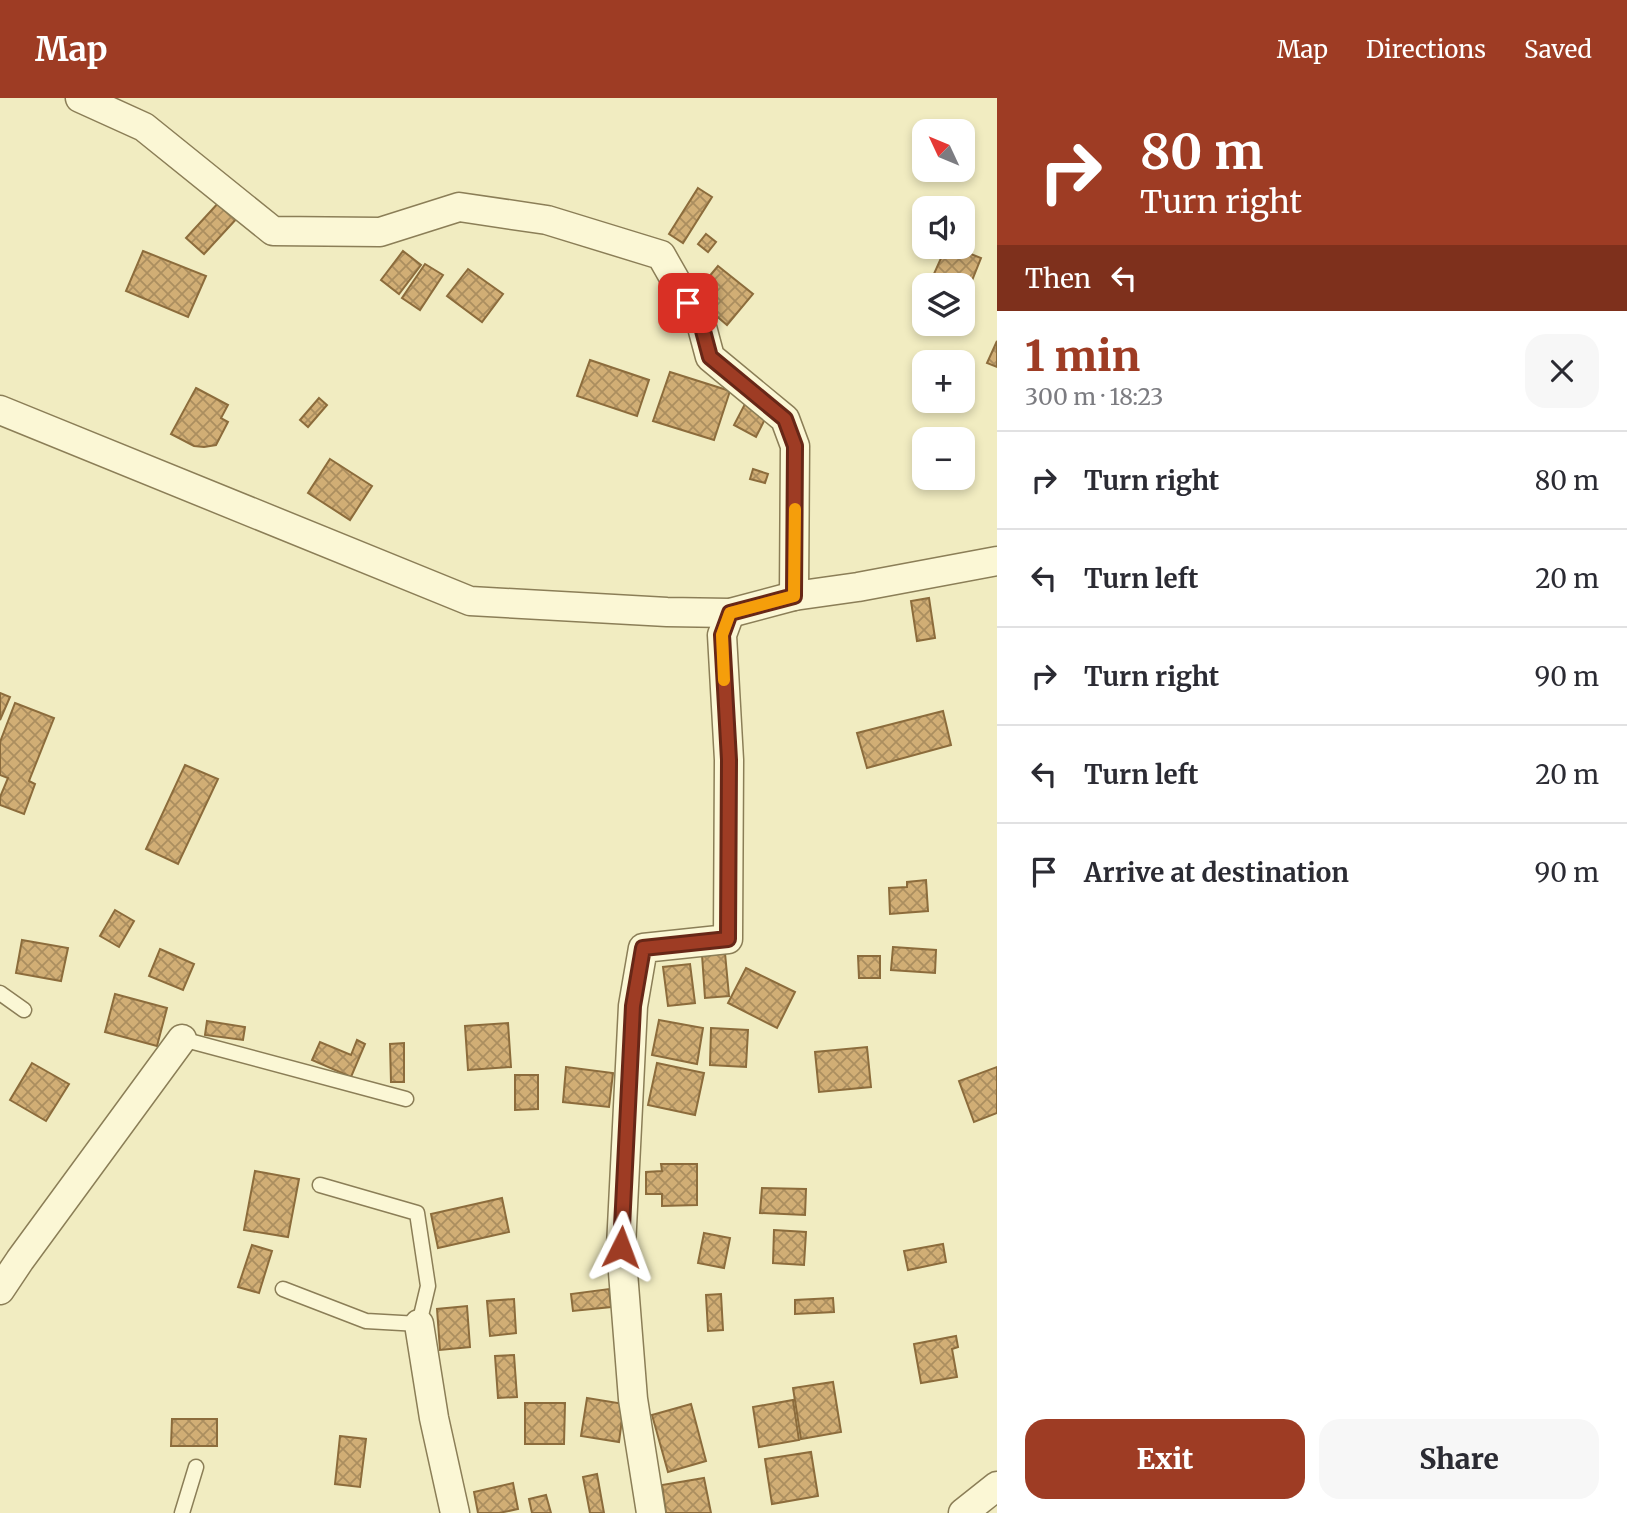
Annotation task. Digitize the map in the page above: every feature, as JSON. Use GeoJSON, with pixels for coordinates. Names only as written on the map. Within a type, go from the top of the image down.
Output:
{"type":"FeatureCollection","features":[{"type":"Feature","properties":{"kind":"street"},"geometry":{"type":"LineString","coordinates":[[80,98],[144,127],[273,231],[380,232],[459,207],[547,220],[661,255],[702,327],[710,357],[785,419],[795,446],[794,596]]}},
{"type":"Feature","properties":{"kind":"street"},"geometry":{"type":"LineString","coordinates":[[0,410],[470,601],[730,613],[794,596],[997,561]]}},
{"type":"Feature","properties":{"kind":"street"},"geometry":{"type":"LineString","coordinates":[[651,1513],[633,1399],[621,1247],[633,1006],[643,948],[728,939],[729,760],[722,635],[730,613]]}},
{"type":"Feature","properties":{"kind":"street"},"geometry":{"type":"LineString","coordinates":[[0,1290],[182,1039]]}},
{"type":"Feature","properties":{"kind":"street"},"geometry":{"type":"LineString","coordinates":[[419,1324],[434,1418],[455,1513]]}},
{"type":"Feature","properties":{"kind":"street"},"geometry":{"type":"LineString","coordinates":[[963,1513],[997,1486]]}},
{"type":"Feature","properties":{"kind":"lane"},"geometry":{"type":"LineString","coordinates":[[0,993],[24,1010]]}},
{"type":"Feature","properties":{"kind":"lane"},"geometry":{"type":"LineString","coordinates":[[182,1039],[406,1099]]}},
{"type":"Feature","properties":{"kind":"lane"},"geometry":{"type":"LineString","coordinates":[[283,1289],[366,1321],[419,1324],[428,1286],[417,1213],[320,1185]]}},
{"type":"Feature","properties":{"kind":"lane"},"geometry":{"type":"LineString","coordinates":[[182,1513],[196,1467]]}},
{"type":"Feature","properties":{"kind":"building"},"geometry":{"type":"Polygon","coordinates":[[[698,188],[712,197],[683,243],[669,234],[698,188]]]}},
{"type":"Feature","properties":{"kind":"building"},"geometry":{"type":"Polygon","coordinates":[[[221,200],[239,216],[204,254],[186,238],[221,200]]]}},
{"type":"Feature","properties":{"kind":"building"},"geometry":{"type":"Polygon","coordinates":[[[706,234],[716,242],[708,252],[698,244],[706,234]]]}},
{"type":"Feature","properties":{"kind":"building"},"geometry":{"type":"Polygon","coordinates":[[[143,251],[206,276],[188,317],[126,291],[143,251]]]}},
{"type":"Feature","properties":{"kind":"building"},"geometry":{"type":"Polygon","coordinates":[[[403,251],[421,265],[399,294],[381,280],[403,251]]]}},
{"type":"Feature","properties":{"kind":"building"},"geometry":{"type":"Polygon","coordinates":[[[975,256],[981,258],[975,273],[934,273],[941,259],[975,259],[975,256]]]}},
{"type":"Feature","properties":{"kind":"building"},"geometry":{"type":"Polygon","coordinates":[[[425,264],[443,275],[420,310],[402,298],[425,264]]]}},
{"type":"Feature","properties":{"kind":"building"},"geometry":{"type":"Polygon","coordinates":[[[718,266],[753,294],[727,325],[693,296],[718,266]]]}},
{"type":"Feature","properties":{"kind":"building"},"geometry":{"type":"Polygon","coordinates":[[[468,269],[503,294],[482,322],[447,296],[468,269]]]}},
{"type":"Feature","properties":{"kind":"building"},"geometry":{"type":"Polygon","coordinates":[[[997,341],[997,367],[987,363],[997,341]]]}},
{"type":"Feature","properties":{"kind":"building"},"geometry":{"type":"Polygon","coordinates":[[[590,360],[649,380],[637,416],[577,396],[590,360]]]}},
{"type":"Feature","properties":{"kind":"building"},"geometry":{"type":"Polygon","coordinates":[[[670,372],[730,391],[714,440],[653,421],[670,372]]]}},
{"type":"Feature","properties":{"kind":"building"},"geometry":{"type":"Polygon","coordinates":[[[196,388],[228,405],[221,418],[228,422],[216,445],[194,446],[171,434],[196,388]]]}},
{"type":"Feature","properties":{"kind":"building"},"geometry":{"type":"Polygon","coordinates":[[[319,398],[327,405],[308,427],[300,420],[319,398]]]}},
{"type":"Feature","properties":{"kind":"building"},"geometry":{"type":"Polygon","coordinates":[[[746,402],[768,413],[756,437],[734,425],[746,402]]]}},
{"type":"Feature","properties":{"kind":"building"},"geometry":{"type":"Polygon","coordinates":[[[330,459],[372,486],[350,520],[308,493],[330,459]]]}},
{"type":"Feature","properties":{"kind":"building"},"geometry":{"type":"Polygon","coordinates":[[[753,469],[768,474],[765,483],[750,479],[753,469]]]}},
{"type":"Feature","properties":{"kind":"building"},"geometry":{"type":"Polygon","coordinates":[[[929,598],[935,638],[917,641],[911,601],[929,598]]]}},
{"type":"Feature","properties":{"kind":"building"},"geometry":{"type":"Polygon","coordinates":[[[0,693],[10,697],[0,720],[0,693]]]}},
{"type":"Feature","properties":{"kind":"building"},"geometry":{"type":"Polygon","coordinates":[[[15,703],[54,718],[29,781],[35,784],[24,814],[0,805],[0,797],[8,778],[0,775],[0,742],[15,703]]]}},
{"type":"Feature","properties":{"kind":"building"},"geometry":{"type":"Polygon","coordinates":[[[943,711],[951,745],[867,768],[857,733],[943,711]]]}},
{"type":"Feature","properties":{"kind":"building"},"geometry":{"type":"Polygon","coordinates":[[[185,765],[218,779],[178,864],[146,849],[185,765]]]}},
{"type":"Feature","properties":{"kind":"building"},"geometry":{"type":"Polygon","coordinates":[[[926,880],[928,911],[890,914],[889,888],[907,887],[907,882],[926,880]]]}},
{"type":"Feature","properties":{"kind":"building"},"geometry":{"type":"Polygon","coordinates":[[[115,910],[134,921],[119,947],[100,936],[115,910]]]}},
{"type":"Feature","properties":{"kind":"building"},"geometry":{"type":"Polygon","coordinates":[[[22,940],[68,948],[61,981],[16,973],[22,940]]]}},
{"type":"Feature","properties":{"kind":"building"},"geometry":{"type":"Polygon","coordinates":[[[893,947],[936,950],[935,973],[891,970],[893,947]]]}},
{"type":"Feature","properties":{"kind":"building"},"geometry":{"type":"Polygon","coordinates":[[[160,949],[194,964],[183,990],[149,976],[160,949]]]}},
{"type":"Feature","properties":{"kind":"building"},"geometry":{"type":"Polygon","coordinates":[[[725,953],[729,996],[705,998],[702,955],[725,953]]]}},
{"type":"Feature","properties":{"kind":"building"},"geometry":{"type":"Polygon","coordinates":[[[858,956],[880,956],[880,978],[859,978],[858,956]]]}},
{"type":"Feature","properties":{"kind":"building"},"geometry":{"type":"Polygon","coordinates":[[[690,964],[695,1003],[668,1006],[663,967],[690,964]]]}},
{"type":"Feature","properties":{"kind":"building"},"geometry":{"type":"Polygon","coordinates":[[[746,968],[795,992],[777,1028],[728,1003],[746,968]]]}},
{"type":"Feature","properties":{"kind":"building"},"geometry":{"type":"Polygon","coordinates":[[[115,994],[167,1008],[157,1046],[105,1032],[115,994]]]}},
{"type":"Feature","properties":{"kind":"building"},"geometry":{"type":"Polygon","coordinates":[[[659,1020],[703,1028],[697,1064],[652,1055],[659,1020]]]}},
{"type":"Feature","properties":{"kind":"building"},"geometry":{"type":"Polygon","coordinates":[[[207,1021],[245,1027],[243,1040],[205,1035],[207,1021]]]}},
{"type":"Feature","properties":{"kind":"building"},"geometry":{"type":"Polygon","coordinates":[[[508,1023],[511,1067],[468,1070],[465,1026],[508,1023]]]}},
{"type":"Feature","properties":{"kind":"building"},"geometry":{"type":"Polygon","coordinates":[[[711,1028],[748,1030],[746,1067],[710,1065],[711,1028]]]}},
{"type":"Feature","properties":{"kind":"building"},"geometry":{"type":"Polygon","coordinates":[[[357,1040],[365,1044],[351,1077],[312,1060],[320,1042],[351,1055],[357,1040]]]}},
{"type":"Feature","properties":{"kind":"building"},"geometry":{"type":"Polygon","coordinates":[[[404,1043],[404,1082],[391,1082],[390,1044],[404,1043]]]}},
{"type":"Feature","properties":{"kind":"building"},"geometry":{"type":"Polygon","coordinates":[[[867,1047],[871,1087],[819,1092],[815,1052],[867,1047]]]}},
{"type":"Feature","properties":{"kind":"building"},"geometry":{"type":"Polygon","coordinates":[[[32,1063],[69,1084],[46,1121],[10,1100],[32,1063]]]}},
{"type":"Feature","properties":{"kind":"building"},"geometry":{"type":"Polygon","coordinates":[[[657,1063],[704,1073],[695,1115],[648,1105],[657,1063]]]}},
{"type":"Feature","properties":{"kind":"building"},"geometry":{"type":"Polygon","coordinates":[[[566,1067],[613,1073],[609,1107],[563,1102],[566,1067]]]}},
{"type":"Feature","properties":{"kind":"building"},"geometry":{"type":"Polygon","coordinates":[[[997,1067],[997,1113],[974,1122],[959,1081],[997,1067]]]}},
{"type":"Feature","properties":{"kind":"building"},"geometry":{"type":"Polygon","coordinates":[[[515,1075],[538,1075],[538,1109],[515,1110],[515,1075]]]}},
{"type":"Feature","properties":{"kind":"building"},"geometry":{"type":"Polygon","coordinates":[[[661,1164],[697,1164],[697,1205],[662,1206],[662,1194],[646,1194],[646,1172],[662,1171],[661,1164]]]}},
{"type":"Feature","properties":{"kind":"building"},"geometry":{"type":"Polygon","coordinates":[[[255,1171],[299,1179],[288,1237],[244,1230],[255,1171]]]}},
{"type":"Feature","properties":{"kind":"building"},"geometry":{"type":"Polygon","coordinates":[[[762,1188],[806,1189],[805,1215],[760,1213],[762,1188]]]}},
{"type":"Feature","properties":{"kind":"building"},"geometry":{"type":"Polygon","coordinates":[[[502,1198],[509,1232],[438,1248],[431,1214],[502,1198]]]}},
{"type":"Feature","properties":{"kind":"building"},"geometry":{"type":"Polygon","coordinates":[[[774,1230],[806,1232],[804,1265],[773,1263],[774,1230]]]}},
{"type":"Feature","properties":{"kind":"building"},"geometry":{"type":"Polygon","coordinates":[[[704,1233],[730,1238],[724,1268],[698,1263],[704,1233]]]}},
{"type":"Feature","properties":{"kind":"building"},"geometry":{"type":"Polygon","coordinates":[[[943,1244],[946,1262],[908,1270],[904,1251],[943,1244]]]}},
{"type":"Feature","properties":{"kind":"building"},"geometry":{"type":"Polygon","coordinates":[[[252,1245],[272,1251],[259,1293],[238,1287],[252,1245]]]}},
{"type":"Feature","properties":{"kind":"building"},"geometry":{"type":"Polygon","coordinates":[[[609,1289],[611,1307],[573,1311],[571,1294],[609,1289]]]}},
{"type":"Feature","properties":{"kind":"building"},"geometry":{"type":"Polygon","coordinates":[[[721,1294],[723,1330],[708,1331],[706,1295],[721,1294]]]}},
{"type":"Feature","properties":{"kind":"building"},"geometry":{"type":"Polygon","coordinates":[[[833,1298],[834,1312],[795,1314],[795,1300],[833,1298]]]}},
{"type":"Feature","properties":{"kind":"building"},"geometry":{"type":"Polygon","coordinates":[[[514,1299],[516,1333],[490,1336],[487,1301],[514,1299]]]}},
{"type":"Feature","properties":{"kind":"building"},"geometry":{"type":"Polygon","coordinates":[[[467,1306],[470,1347],[440,1350],[437,1309],[467,1306]]]}},
{"type":"Feature","properties":{"kind":"building"},"geometry":{"type":"Polygon","coordinates":[[[956,1336],[958,1347],[952,1349],[957,1377],[921,1383],[914,1344],[956,1336]]]}},
{"type":"Feature","properties":{"kind":"building"},"geometry":{"type":"Polygon","coordinates":[[[514,1355],[517,1397],[498,1398],[495,1356],[514,1355]]]}},
{"type":"Feature","properties":{"kind":"building"},"geometry":{"type":"Polygon","coordinates":[[[833,1382],[841,1432],[801,1439],[793,1388],[833,1382]]]}},
{"type":"Feature","properties":{"kind":"building"},"geometry":{"type":"Polygon","coordinates":[[[587,1398],[624,1404],[619,1442],[581,1436],[587,1398]]]}},
{"type":"Feature","properties":{"kind":"building"},"geometry":{"type":"Polygon","coordinates":[[[793,1400],[799,1440],[759,1447],[753,1407],[793,1400]]]}},
{"type":"Feature","properties":{"kind":"building"},"geometry":{"type":"Polygon","coordinates":[[[525,1403],[565,1403],[564,1444],[525,1444],[525,1403]]]}},
{"type":"Feature","properties":{"kind":"building"},"geometry":{"type":"Polygon","coordinates":[[[691,1404],[706,1461],[668,1472],[652,1415],[691,1404]]]}},
{"type":"Feature","properties":{"kind":"building"},"geometry":{"type":"Polygon","coordinates":[[[172,1419],[217,1419],[217,1446],[171,1446],[172,1419]]]}},
{"type":"Feature","properties":{"kind":"building"},"geometry":{"type":"Polygon","coordinates":[[[340,1436],[366,1439],[360,1487],[335,1484],[340,1436]]]}},
{"type":"Feature","properties":{"kind":"building"},"geometry":{"type":"Polygon","coordinates":[[[811,1452],[818,1496],[772,1504],[765,1459],[811,1452]]]}},
{"type":"Feature","properties":{"kind":"building"},"geometry":{"type":"Polygon","coordinates":[[[597,1474],[604,1513],[590,1513],[583,1477],[597,1474]]]}},
{"type":"Feature","properties":{"kind":"building"},"geometry":{"type":"Polygon","coordinates":[[[704,1478],[711,1513],[666,1513],[662,1485],[704,1478]]]}},
{"type":"Feature","properties":{"kind":"building"},"geometry":{"type":"Polygon","coordinates":[[[513,1483],[518,1509],[478,1513],[474,1492],[513,1483]]]}},
{"type":"Feature","properties":{"kind":"building"},"geometry":{"type":"Polygon","coordinates":[[[546,1495],[551,1513],[532,1513],[529,1499],[546,1495]]]}},
{"type":"Feature","properties":{"kind":"slow traffic"},"geometry":{"type":"LineString","coordinates":[[724,680],[722,635],[730,613],[794,596],[795,509]]}},
{"type":"Feature","properties":{"kind":"route"},"geometry":{"type":"LineString","coordinates":[[621,1247],[633,1006],[643,948],[728,939],[729,760],[722,635],[730,613],[794,596],[795,446],[785,419],[710,357],[702,327],[688,303]]}}]}
